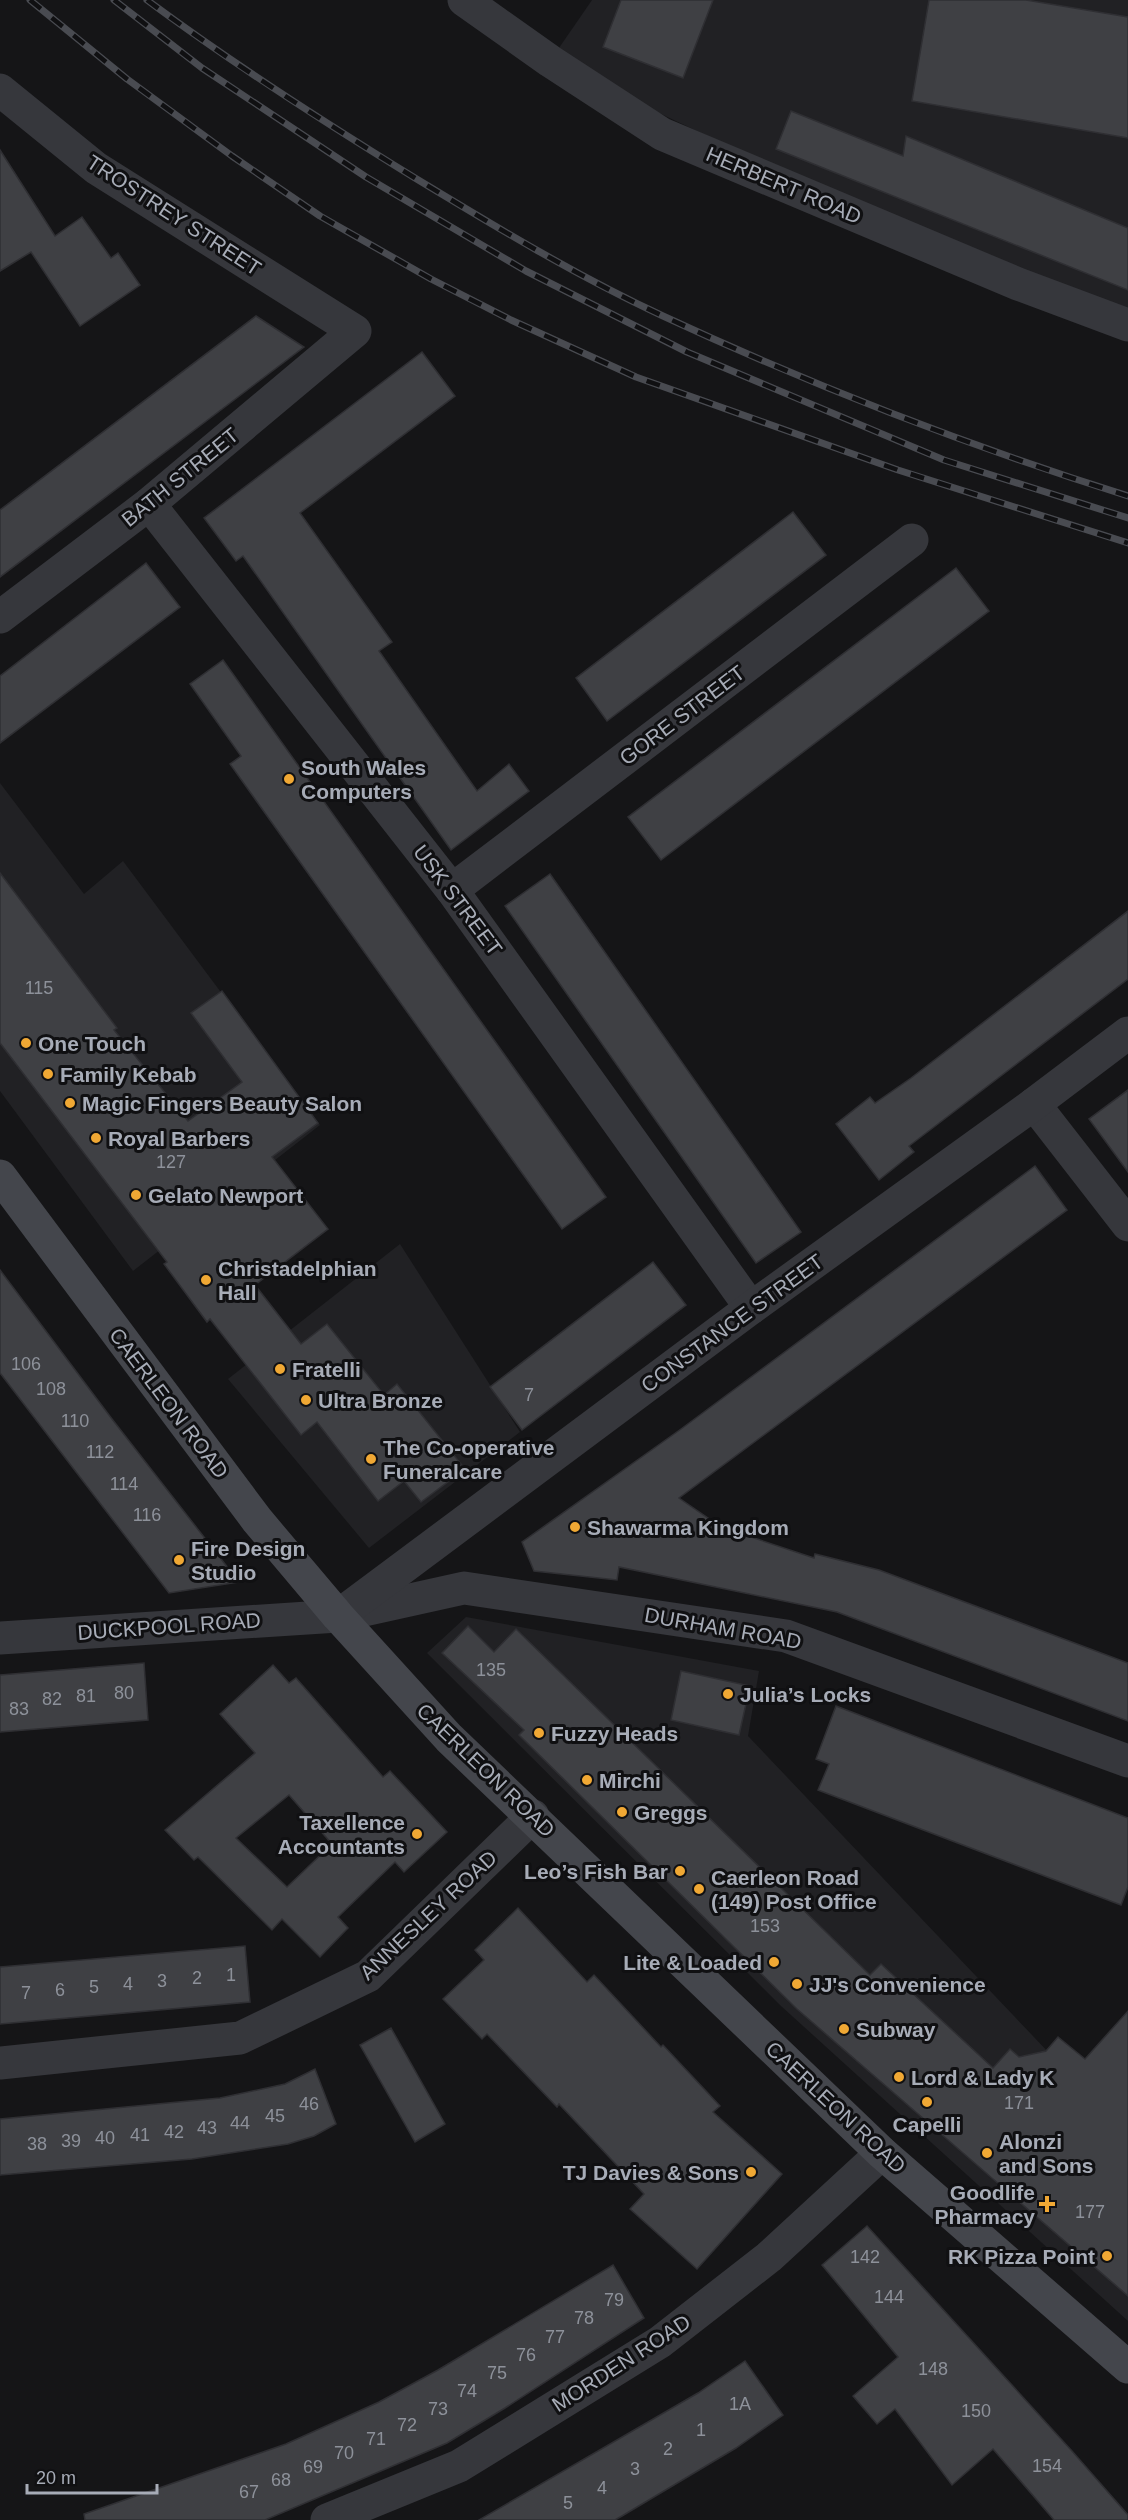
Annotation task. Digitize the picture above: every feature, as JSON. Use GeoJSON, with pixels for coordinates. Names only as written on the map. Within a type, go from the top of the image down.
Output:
{"type":"FeatureCollection","features":[{"type":"Feature","properties":{"kind":"main road","name":"CAERLEON ROAD"},"geometry":{"type":"LineString","coordinates":[[0,1176],[257,1520],[338,1616],[449,1738],[533,1816],[882,2153],[1128,2367]]}},
{"type":"Feature","properties":{"kind":"street","name":"HERBERT ROAD"},"geometry":{"type":"LineString","coordinates":[[464,0],[550,61],[662,134],[1018,284],[1128,325]]}},
{"type":"Feature","properties":{"kind":"street","name":"TROSTREY STREET"},"geometry":{"type":"LineString","coordinates":[[0,90],[96,168],[355,331]]}},
{"type":"Feature","properties":{"kind":"street","name":"BATH STREET"},"geometry":{"type":"LineString","coordinates":[[0,617],[149,504],[355,331]]}},
{"type":"Feature","properties":{"kind":"street","name":"USK STREET"},"geometry":{"type":"LineString","coordinates":[[149,504],[452,890],[751,1308]]}},
{"type":"Feature","properties":{"kind":"street","name":"GORE STREET"},"geometry":{"type":"LineString","coordinates":[[452,890],[912,540]]}},
{"type":"Feature","properties":{"kind":"street","name":"CONSTANCE STREET"},"geometry":{"type":"LineString","coordinates":[[338,1616],[751,1308],[1034,1104],[1128,1033]]}},
{"type":"Feature","properties":{"kind":"street"},"geometry":{"type":"LineString","coordinates":[[1034,1104],[1128,1225]]}},
{"type":"Feature","properties":{"kind":"street","name":"DURHAM ROAD"},"geometry":{"type":"LineString","coordinates":[[338,1616],[464,1588],[786,1635],[1128,1761]]}},
{"type":"Feature","properties":{"kind":"street","name":"DUCKPOOL ROAD"},"geometry":{"type":"LineString","coordinates":[[0,1638],[222,1621],[338,1616]]}},
{"type":"Feature","properties":{"kind":"street","name":"ANNESLEY ROAD"},"geometry":{"type":"LineString","coordinates":[[0,2063],[240,2038],[368,1976],[533,1816]]}},
{"type":"Feature","properties":{"kind":"street","name":"MORDEN ROAD"},"geometry":{"type":"LineString","coordinates":[[327,2520],[459,2466],[660,2342],[768,2257],[882,2153]]}},
{"type":"Feature","properties":{"kind":"shaded area"},"geometry":{"type":"Polygon","coordinates":[[[592,0],[1128,0],[1128,325],[1018,284],[550,61],[592,0]]]}},
{"type":"Feature","properties":{"kind":"shaded area"},"geometry":{"type":"Polygon","coordinates":[[[0,783],[84,894],[123,861],[320,1125],[133,1271],[0,1091],[0,783]]]}},
{"type":"Feature","properties":{"kind":"shaded area"},"geometry":{"type":"Polygon","coordinates":[[[400,1244],[520,1432],[369,1548],[228,1379],[400,1244]]]}},
{"type":"Feature","properties":{"kind":"shaded area"},"geometry":{"type":"Polygon","coordinates":[[[466,1617],[759,1671],[748,1736],[1051,2055],[1128,2119],[1128,2321],[781,2006],[427,1653],[466,1617]]]}},
{"type":"Feature","properties":{"kind":"building"},"geometry":{"type":"Polygon","coordinates":[[[621,0],[713,0],[683,78],[603,47],[621,0]]]}},
{"type":"Feature","properties":{"kind":"building"},"geometry":{"type":"Polygon","coordinates":[[[929,0],[1026,0],[1128,17],[1128,138],[912,101],[929,0]]]}},
{"type":"Feature","properties":{"kind":"building"},"geometry":{"type":"Polygon","coordinates":[[[791,111],[903,156],[906,136],[1128,228],[1128,290],[776,149],[791,111]]]}},
{"type":"Feature","properties":{"kind":"building"},"geometry":{"type":"Polygon","coordinates":[[[0,150],[55,236],[82,217],[111,258],[118,253],[140,285],[80,326],[31,252],[0,271],[0,150]]]}},
{"type":"Feature","properties":{"kind":"building"},"geometry":{"type":"Polygon","coordinates":[[[256,316],[304,347],[0,577],[0,510],[256,316]]]}},
{"type":"Feature","properties":{"kind":"building"},"geometry":{"type":"Polygon","coordinates":[[[422,352],[455,396],[300,513],[392,642],[379,651],[477,791],[509,764],[529,791],[451,850],[243,556],[236,561],[204,518],[422,352]]]}},
{"type":"Feature","properties":{"kind":"building"},"geometry":{"type":"Polygon","coordinates":[[[793,512],[826,555],[607,721],[576,678],[793,512]]]}},
{"type":"Feature","properties":{"kind":"building"},"geometry":{"type":"Polygon","coordinates":[[[146,563],[180,607],[0,743],[0,676],[146,563]]]}},
{"type":"Feature","properties":{"kind":"building"},"geometry":{"type":"Polygon","coordinates":[[[956,568],[989,611],[661,860],[628,817],[956,568]]]}},
{"type":"Feature","properties":{"kind":"building"},"geometry":{"type":"Polygon","coordinates":[[[223,660],[606,1197],[562,1229],[230,764],[241,756],[190,684],[223,660]]]}},
{"type":"Feature","properties":{"kind":"building"},"geometry":{"type":"Polygon","coordinates":[[[0,873],[117,1028],[114,1030],[188,1121],[242,1082],[191,1013],[222,991],[318,1123],[272,1157],[328,1229],[255,1285],[301,1344],[327,1324],[384,1395],[397,1384],[465,1469],[421,1502],[404,1481],[378,1501],[317,1422],[301,1435],[210,1319],[207,1322],[164,1264],[167,1262],[0,1043],[0,873]]]}},
{"type":"Feature","properties":{"kind":"building"},"geometry":{"type":"Polygon","coordinates":[[[550,874],[801,1232],[756,1263],[505,906],[550,874]]]}},
{"type":"Feature","properties":{"kind":"building"},"geometry":{"type":"Polygon","coordinates":[[[1128,911],[1128,979],[909,1146],[914,1152],[879,1180],[836,1124],[870,1097],[875,1103],[911,1078],[1128,911]]]}},
{"type":"Feature","properties":{"kind":"building"},"geometry":{"type":"Polygon","coordinates":[[[1128,1090],[1128,1172],[1089,1119],[1128,1090]]]}},
{"type":"Feature","properties":{"kind":"building"},"geometry":{"type":"Polygon","coordinates":[[[1035,1166],[1067,1210],[679,1498],[721,1527],[814,1558],[815,1554],[879,1570],[1128,1663],[1128,1721],[837,1612],[619,1567],[617,1580],[534,1571],[522,1542],[681,1429],[1035,1166]]]}},
{"type":"Feature","properties":{"kind":"building"},"geometry":{"type":"Polygon","coordinates":[[[653,1262],[686,1305],[522,1430],[490,1387],[653,1262]]]}},
{"type":"Feature","properties":{"kind":"building"},"geometry":{"type":"Polygon","coordinates":[[[0,1270],[239,1582],[169,1593],[0,1373],[0,1270]]]}},
{"type":"Feature","properties":{"kind":"building"},"geometry":{"type":"Polygon","coordinates":[[[468,1626],[494,1652],[516,1629],[870,1975],[881,1964],[993,2068],[1010,2049],[1019,2057],[1046,2051],[1058,2037],[1085,2059],[1128,2011],[1128,2296],[797,2009],[519,1735],[524,1730],[442,1653],[468,1626]]]}},
{"type":"Feature","properties":{"kind":"building"},"geometry":{"type":"Polygon","coordinates":[[[144,1663],[148,1720],[0,1732],[0,1675],[144,1663]]]}},
{"type":"Feature","properties":{"kind":"building"},"geometry":{"type":"Polygon","coordinates":[[[273,1665],[289,1683],[296,1678],[383,1777],[390,1771],[447,1832],[404,1872],[395,1862],[338,1917],[348,1928],[320,1957],[282,1919],[272,1930],[198,1857],[194,1860],[165,1830],[255,1753],[220,1714],[273,1665]],[[289,1795],[236,1838],[287,1887],[332,1844],[289,1795]]]}},
{"type":"Feature","properties":{"kind":"building"},"geometry":{"type":"Polygon","coordinates":[[[681,1671],[750,1686],[739,1735],[671,1720],[681,1671]]]}},
{"type":"Feature","properties":{"kind":"building"},"geometry":{"type":"Polygon","coordinates":[[[836,1706],[1128,1818],[1128,1887],[1121,1905],[818,1790],[829,1764],[816,1759],[836,1706]]]}},
{"type":"Feature","properties":{"kind":"building"},"geometry":{"type":"Polygon","coordinates":[[[518,1908],[587,1982],[594,1975],[720,2106],[713,2112],[782,2174],[697,2269],[630,2209],[644,2194],[559,2104],[557,2107],[487,2034],[482,2039],[443,1999],[484,1960],[475,1950],[518,1908]]]}},
{"type":"Feature","properties":{"kind":"building"},"geometry":{"type":"Polygon","coordinates":[[[245,1946],[250,2002],[0,2024],[0,1967],[245,1946]]]}},
{"type":"Feature","properties":{"kind":"building"},"geometry":{"type":"Polygon","coordinates":[[[391,2028],[445,2124],[415,2142],[360,2045],[391,2028]]]}},
{"type":"Feature","properties":{"kind":"building"},"geometry":{"type":"Polygon","coordinates":[[[315,2069],[336,2124],[314,2136],[288,2144],[192,2159],[0,2175],[0,2119],[220,2098],[285,2084],[315,2069]]]}},
{"type":"Feature","properties":{"kind":"building"},"geometry":{"type":"Polygon","coordinates":[[[867,2226],[1072,2451],[1128,2515],[1128,2520],[1054,2520],[993,2449],[952,2485],[895,2409],[877,2424],[853,2396],[898,2357],[822,2265],[867,2226]]]}},
{"type":"Feature","properties":{"kind":"building"},"geometry":{"type":"Polygon","coordinates":[[[613,2265],[644,2318],[447,2443],[265,2520],[85,2520],[84,2514],[286,2444],[379,2402],[438,2370],[613,2265]]]}},
{"type":"Feature","properties":{"kind":"building"},"geometry":{"type":"Polygon","coordinates":[[[745,2361],[783,2415],[736,2448],[615,2520],[479,2520],[698,2393],[745,2361]]]}},
{"type":"Feature","properties":{"kind":"railway"},"geometry":{"type":"LineString","coordinates":[[30,0],[127,79],[232,156],[320,216],[431,279],[511,320],[636,377],[898,470],[1128,543]]}},
{"type":"Feature","properties":{"kind":"railway"},"geometry":{"type":"LineString","coordinates":[[114,0],[202,68],[366,177],[526,271],[687,352],[944,460],[1128,518]]}},
{"type":"Feature","properties":{"kind":"railway"},"geometry":{"type":"LineString","coordinates":[[147,0],[246,70],[381,157],[476,215],[631,301],[835,391],[951,436],[1128,496]]}},
{"type":"Feature","properties":{"kind":"place","name":"South Wales Computers"},"geometry":{"type":"Point","coordinates":[289,779]}},
{"type":"Feature","properties":{"kind":"place","name":"One Touch"},"geometry":{"type":"Point","coordinates":[26,1043]}},
{"type":"Feature","properties":{"kind":"place","name":"Family Kebab"},"geometry":{"type":"Point","coordinates":[48,1074]}},
{"type":"Feature","properties":{"kind":"place","name":"Magic Fingers Beauty Salon"},"geometry":{"type":"Point","coordinates":[70,1103]}},
{"type":"Feature","properties":{"kind":"place","name":"Royal Barbers"},"geometry":{"type":"Point","coordinates":[96,1138]}},
{"type":"Feature","properties":{"kind":"place","name":"Gelato Newport"},"geometry":{"type":"Point","coordinates":[136,1195]}},
{"type":"Feature","properties":{"kind":"place","name":"Christadelphian Hall"},"geometry":{"type":"Point","coordinates":[206,1280]}},
{"type":"Feature","properties":{"kind":"place","name":"Fratelli"},"geometry":{"type":"Point","coordinates":[280,1369]}},
{"type":"Feature","properties":{"kind":"place","name":"Ultra Bronze"},"geometry":{"type":"Point","coordinates":[306,1400]}},
{"type":"Feature","properties":{"kind":"place","name":"The Co-operative Funeralcare"},"geometry":{"type":"Point","coordinates":[371,1459]}},
{"type":"Feature","properties":{"kind":"place","name":"Shawarma Kingdom"},"geometry":{"type":"Point","coordinates":[575,1527]}},
{"type":"Feature","properties":{"kind":"place","name":"Fire Design Studio"},"geometry":{"type":"Point","coordinates":[179,1560]}},
{"type":"Feature","properties":{"kind":"place","name":"Julia’s Locks"},"geometry":{"type":"Point","coordinates":[728,1694]}},
{"type":"Feature","properties":{"kind":"place","name":"Fuzzy Heads"},"geometry":{"type":"Point","coordinates":[539,1733]}},
{"type":"Feature","properties":{"kind":"place","name":"Mirchi"},"geometry":{"type":"Point","coordinates":[587,1780]}},
{"type":"Feature","properties":{"kind":"place","name":"Greggs"},"geometry":{"type":"Point","coordinates":[622,1812]}},
{"type":"Feature","properties":{"kind":"place","name":"Taxellence Accountants"},"geometry":{"type":"Point","coordinates":[417,1834]}},
{"type":"Feature","properties":{"kind":"place","name":"Leo’s Fish Bar"},"geometry":{"type":"Point","coordinates":[680,1871]}},
{"type":"Feature","properties":{"kind":"place","name":"Caerleon Road (149) Post Office"},"geometry":{"type":"Point","coordinates":[699,1889]}},
{"type":"Feature","properties":{"kind":"place","name":"Lite & Loaded"},"geometry":{"type":"Point","coordinates":[774,1962]}},
{"type":"Feature","properties":{"kind":"place","name":"JJ's Convenience"},"geometry":{"type":"Point","coordinates":[797,1984]}},
{"type":"Feature","properties":{"kind":"place","name":"Subway"},"geometry":{"type":"Point","coordinates":[844,2029]}},
{"type":"Feature","properties":{"kind":"place","name":"Lord & Lady K"},"geometry":{"type":"Point","coordinates":[899,2077]}},
{"type":"Feature","properties":{"kind":"place","name":"Capelli"},"geometry":{"type":"Point","coordinates":[927,2102]}},
{"type":"Feature","properties":{"kind":"place","name":"Alonzi and Sons"},"geometry":{"type":"Point","coordinates":[987,2153]}},
{"type":"Feature","properties":{"kind":"place","name":"TJ Davies & Sons"},"geometry":{"type":"Point","coordinates":[751,2172]}},
{"type":"Feature","properties":{"kind":"place","name":"Goodlife Pharmacy"},"geometry":{"type":"Point","coordinates":[1047,2204]}},
{"type":"Feature","properties":{"kind":"place","name":"RK Pizza Point"},"geometry":{"type":"Point","coordinates":[1107,2256]}}]}
